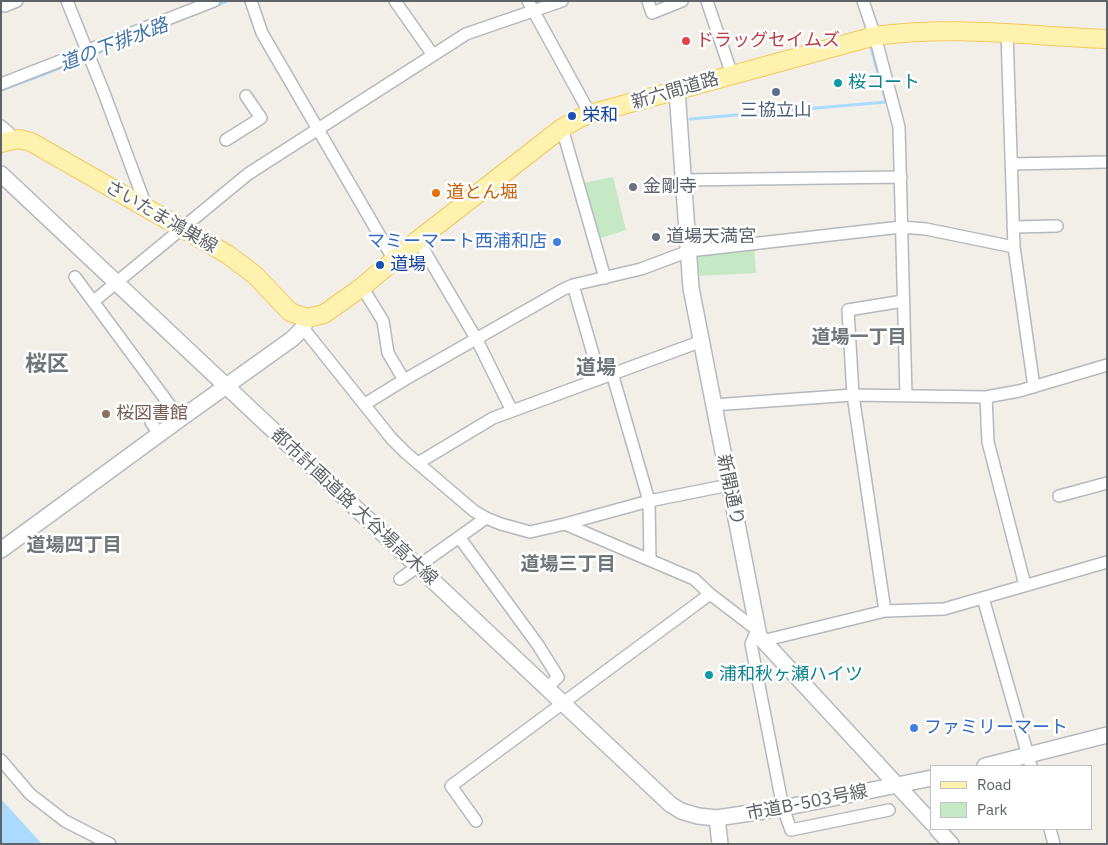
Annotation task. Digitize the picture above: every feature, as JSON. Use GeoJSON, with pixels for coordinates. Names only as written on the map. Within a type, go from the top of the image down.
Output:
{"type":"FeatureCollection","features":[{"type":"Feature","properties":{"kind":"main road","name":"新六間道路"},"geometry":{"type":"LineString","coordinates":[[305,323],[324,314],[362,287],[418,240],[562,128],[590,114],[875,36],[925,31],[1006,33],[1107,39]]}},
{"type":"Feature","properties":{"kind":"main road","name":"さいたま鴻巣線"},"geometry":{"type":"LineString","coordinates":[[4,136],[31,142],[245,266],[290,312],[305,323]]}},
{"type":"Feature","properties":{"kind":"street"},"geometry":{"type":"LineString","coordinates":[[5,6],[17,1]]}},
{"type":"Feature","properties":{"kind":"street"},"geometry":{"type":"LineString","coordinates":[[67,1],[147,209]]}},
{"type":"Feature","properties":{"kind":"street"},"geometry":{"type":"LineString","coordinates":[[1,84],[87,51],[196,5],[214,1]]}},
{"type":"Feature","properties":{"kind":"street"},"geometry":{"type":"LineString","coordinates":[[251,1],[262,34],[394,260]]}},
{"type":"Feature","properties":{"kind":"street"},"geometry":{"type":"LineString","coordinates":[[395,1],[433,55]]}},
{"type":"Feature","properties":{"kind":"street"},"geometry":{"type":"LineString","coordinates":[[94,301],[117,284],[248,174],[433,55],[466,34],[531,6],[562,1]]}},
{"type":"Feature","properties":{"kind":"street"},"geometry":{"type":"LineString","coordinates":[[648,1],[652,13],[682,1]]}},
{"type":"Feature","properties":{"kind":"street"},"geometry":{"type":"LineString","coordinates":[[707,1],[732,75]]}},
{"type":"Feature","properties":{"kind":"street"},"geometry":{"type":"LineString","coordinates":[[863,1],[875,36],[899,127],[906,396]]}},
{"type":"Feature","properties":{"kind":"street"},"geometry":{"type":"LineString","coordinates":[[531,6],[590,114]]}},
{"type":"Feature","properties":{"kind":"street"},"geometry":{"type":"LineString","coordinates":[[1006,33],[1014,247],[1034,387]]}},
{"type":"Feature","properties":{"kind":"street","name":"新開通り"},"geometry":{"type":"LineString","coordinates":[[677,90],[690,281],[760,635]]}},
{"type":"Feature","properties":{"kind":"street"},"geometry":{"type":"LineString","coordinates":[[226,140],[261,118],[246,96]]}},
{"type":"Feature","properties":{"kind":"street"},"geometry":{"type":"LineString","coordinates":[[562,128],[605,278]]}},
{"type":"Feature","properties":{"kind":"street"},"geometry":{"type":"LineString","coordinates":[[1011,164],[1107,162]]}},
{"type":"Feature","properties":{"kind":"street","name":"都市計画道路 大谷場高木線"},"geometry":{"type":"LineString","coordinates":[[1,174],[670,804],[681,811],[698,816],[717,818]]}},
{"type":"Feature","properties":{"kind":"street"},"geometry":{"type":"LineString","coordinates":[[683,180],[901,176]]}},
{"type":"Feature","properties":{"kind":"street"},"geometry":{"type":"LineString","coordinates":[[1013,227],[1057,226]]}},
{"type":"Feature","properties":{"kind":"street"},"geometry":{"type":"LineString","coordinates":[[365,404],[404,380],[572,286],[641,269],[689,251],[902,228],[926,229],[1014,247]]}},
{"type":"Feature","properties":{"kind":"street"},"geometry":{"type":"LineString","coordinates":[[418,240],[476,340],[512,411]]}},
{"type":"Feature","properties":{"kind":"street"},"geometry":{"type":"LineString","coordinates":[[75,277],[180,419]]}},
{"type":"Feature","properties":{"kind":"street"},"geometry":{"type":"LineString","coordinates":[[572,286],[600,378]]}},
{"type":"Feature","properties":{"kind":"street"},"geometry":{"type":"LineString","coordinates":[[362,287],[383,321],[388,354],[404,380]]}},
{"type":"Feature","properties":{"kind":"street"},"geometry":{"type":"LineString","coordinates":[[885,611],[853,395],[848,310],[903,300]]}},
{"type":"Feature","properties":{"kind":"street"},"geometry":{"type":"LineString","coordinates":[[1,550],[155,428],[180,419],[292,339],[305,323],[391,438],[474,511],[501,524],[530,532],[649,501],[729,485]]}},
{"type":"Feature","properties":{"kind":"street"},"geometry":{"type":"LineString","coordinates":[[418,463],[493,418],[702,341]]}},
{"type":"Feature","properties":{"kind":"street"},"geometry":{"type":"LineString","coordinates":[[713,405],[853,395],[986,396],[1019,391],[1107,365]]}},
{"type":"Feature","properties":{"kind":"street"},"geometry":{"type":"LineString","coordinates":[[612,374],[649,501],[650,560]]}},
{"type":"Feature","properties":{"kind":"street"},"geometry":{"type":"LineString","coordinates":[[986,396],[988,442],[1025,586]]}},
{"type":"Feature","properties":{"kind":"street"},"geometry":{"type":"LineString","coordinates":[[1059,496],[1107,483]]}},
{"type":"Feature","properties":{"kind":"street"},"geometry":{"type":"LineString","coordinates":[[400,579],[486,518]]}},
{"type":"Feature","properties":{"kind":"street"},"geometry":{"type":"LineString","coordinates":[[564,524],[694,579],[760,635],[930,821]]}},
{"type":"Feature","properties":{"kind":"street"},"geometry":{"type":"LineString","coordinates":[[459,537],[538,645],[558,677],[547,688]]}},
{"type":"Feature","properties":{"kind":"street"},"geometry":{"type":"LineString","coordinates":[[889,810],[791,830],[783,808],[751,644],[760,635],[885,611],[944,609],[1107,562]]}},
{"type":"Feature","properties":{"kind":"street"},"geometry":{"type":"LineString","coordinates":[[476,821],[451,786],[710,594]]}},
{"type":"Feature","properties":{"kind":"street"},"geometry":{"type":"LineString","coordinates":[[983,598],[1029,761]]}},
{"type":"Feature","properties":{"kind":"street"},"geometry":{"type":"LineString","coordinates":[[994,765],[1029,761],[1107,735]]}},
{"type":"Feature","properties":{"kind":"street"},"geometry":{"type":"LineString","coordinates":[[1,760],[30,794],[65,821],[110,844]]}},
{"type":"Feature","properties":{"kind":"street","name":"市道B-503号線"},"geometry":{"type":"LineString","coordinates":[[717,818],[783,808],[930,778]]}},
{"type":"Feature","properties":{"kind":"street"},"geometry":{"type":"LineString","coordinates":[[717,818],[720,844]]}},
{"type":"Feature","properties":{"kind":"street"},"geometry":{"type":"LineString","coordinates":[[938,830],[951,844]]}},
{"type":"Feature","properties":{"kind":"street"},"geometry":{"type":"LineString","coordinates":[[1050,830],[1054,844]]}},
{"type":"Feature","properties":{"kind":"green space"},"geometry":{"type":"Polygon","coordinates":[[[613,177],[626,230],[598,239],[583,183],[613,177]]]}},
{"type":"Feature","properties":{"kind":"green space"},"geometry":{"type":"Polygon","coordinates":[[[754,247],[756,273],[695,276],[694,258],[700,252],[754,247]]]}},
{"type":"Feature","properties":{"kind":"water"},"geometry":{"type":"Polygon","coordinates":[[[1,799],[42,844],[1,844],[1,799]]]}},
{"type":"Feature","properties":{"kind":"waterway","name":"道の下排水路"},"geometry":{"type":"LineString","coordinates":[[214,7],[227,1]]}},
{"type":"Feature","properties":{"kind":"waterway","name":"道の下排水路"},"geometry":{"type":"LineString","coordinates":[[1,90],[136,37]]}},
{"type":"Feature","properties":{"kind":"waterway"},"geometry":{"type":"LineString","coordinates":[[690,119],[886,102],[870,44]]}},
{"type":"Feature","properties":{"kind":"place","name":"ドラッグセイムズ"},"geometry":{"type":"Point","coordinates":[686,41]}},
{"type":"Feature","properties":{"kind":"place","name":"桜コート"},"geometry":{"type":"Point","coordinates":[838,83]}},
{"type":"Feature","properties":{"kind":"place","name":"三協立山"},"geometry":{"type":"Point","coordinates":[776,92]}},
{"type":"Feature","properties":{"kind":"place","name":"栄和"},"geometry":{"type":"Point","coordinates":[572,116]}},
{"type":"Feature","properties":{"kind":"place","name":"金剛寺"},"geometry":{"type":"Point","coordinates":[633,187]}},
{"type":"Feature","properties":{"kind":"place","name":"道とん堀"},"geometry":{"type":"Point","coordinates":[436,193]}},
{"type":"Feature","properties":{"kind":"place","name":"道場天満宮"},"geometry":{"type":"Point","coordinates":[656,237]}},
{"type":"Feature","properties":{"kind":"place","name":"マミーマート西浦和店"},"geometry":{"type":"Point","coordinates":[557,242]}},
{"type":"Feature","properties":{"kind":"place","name":"道場"},"geometry":{"type":"Point","coordinates":[380,265]}},
{"type":"Feature","properties":{"kind":"place","name":"桜図書館"},"geometry":{"type":"Point","coordinates":[106,414]}},
{"type":"Feature","properties":{"kind":"place","name":"浦和秋ヶ瀬ハイツ"},"geometry":{"type":"Point","coordinates":[709,675]}},
{"type":"Feature","properties":{"kind":"place","name":"ファミリーマート"},"geometry":{"type":"Point","coordinates":[914,728]}},
{"type":"Feature","properties":{"kind":"district","name":"道場一丁目"},"geometry":{"type":"Point","coordinates":[859,338]}},
{"type":"Feature","properties":{"kind":"district","name":"桜区"},"geometry":{"type":"Point","coordinates":[47,365]}},
{"type":"Feature","properties":{"kind":"district","name":"道場"},"geometry":{"type":"Point","coordinates":[596,368]}},
{"type":"Feature","properties":{"kind":"district","name":"道場四丁目"},"geometry":{"type":"Point","coordinates":[74,546]}},
{"type":"Feature","properties":{"kind":"district","name":"道場三丁目"},"geometry":{"type":"Point","coordinates":[568,565]}}]}
